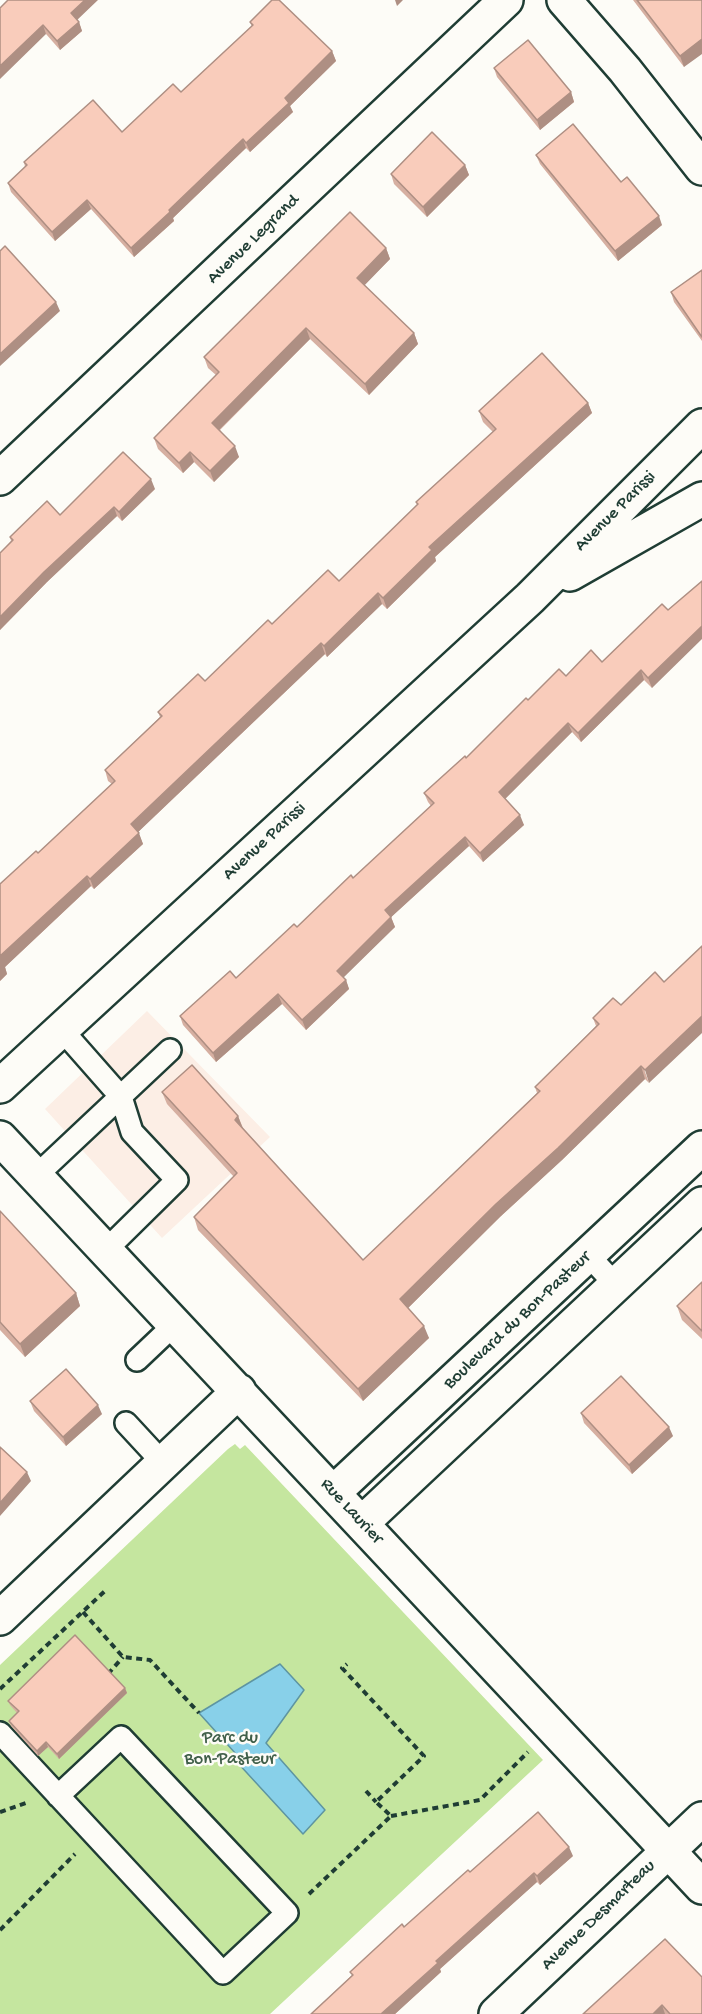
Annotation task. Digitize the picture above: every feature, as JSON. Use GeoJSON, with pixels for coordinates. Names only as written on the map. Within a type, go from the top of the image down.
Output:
{"type":"FeatureCollection","features":[{"type":"Feature","properties":{"kind":"street","name":"Avenue Legrand"},"geometry":{"type":"LineString","coordinates":[[0,478],[506,0]]}},
{"type":"Feature","properties":{"kind":"street"},"geometry":{"type":"LineString","coordinates":[[564,0],[625,70],[702,168]]}},
{"type":"Feature","properties":{"kind":"street","name":"Avenue Parissi"},"geometry":{"type":"LineString","coordinates":[[0,1086],[530,598],[702,426]]}},
{"type":"Feature","properties":{"kind":"street","name":"Avenue Parissi"},"geometry":{"type":"LineString","coordinates":[[530,598],[702,499]]}},
{"type":"Feature","properties":{"kind":"street","name":"Rue Laurier"},"geometry":{"type":"LineString","coordinates":[[0,1138],[176,1323],[702,1887]]}},
{"type":"Feature","properties":{"kind":"street","name":"Boulevard du Bon-Pasteur"},"geometry":{"type":"LineString","coordinates":[[333,1493],[702,1148]]}},
{"type":"Feature","properties":{"kind":"street"},"geometry":{"type":"LineString","coordinates":[[362,1523],[702,1204]]}},
{"type":"Feature","properties":{"kind":"street"},"geometry":{"type":"LineString","coordinates":[[0,1618],[239,1391]]}},
{"type":"Feature","properties":{"kind":"street","name":"Avenue Desmarteau"},"geometry":{"type":"LineString","coordinates":[[496,2014],[702,1819]]}},
{"type":"Feature","properties":{"kind":"lane"},"geometry":{"type":"LineString","coordinates":[[62,1030],[122,1097],[132,1132],[177,1180],[106,1250]]}},
{"type":"Feature","properties":{"kind":"lane"},"geometry":{"type":"LineString","coordinates":[[36,1176],[170,1050]]}},
{"type":"Feature","properties":{"kind":"lane"},"geometry":{"type":"LineString","coordinates":[[588,1255],[616,1285]]}},
{"type":"Feature","properties":{"kind":"lane"},"geometry":{"type":"LineString","coordinates":[[137,1360],[176,1323]]}},
{"type":"Feature","properties":{"kind":"lane"},"geometry":{"type":"LineString","coordinates":[[126,1423],[163,1463]]}},
{"type":"Feature","properties":{"kind":"lane"},"geometry":{"type":"LineString","coordinates":[[0,1734],[223,1973],[287,1914],[122,1737],[58,1796]]}},
{"type":"Feature","properties":{"kind":"path"},"geometry":{"type":"LineString","coordinates":[[0,1689],[106,1590]]}},
{"type":"Feature","properties":{"kind":"path"},"geometry":{"type":"LineString","coordinates":[[82,1612],[123,1657],[150,1660],[199,1713]]}},
{"type":"Feature","properties":{"kind":"path"},"geometry":{"type":"LineString","coordinates":[[108,1674],[123,1657]]}},
{"type":"Feature","properties":{"kind":"path"},"geometry":{"type":"LineString","coordinates":[[347,1664],[342,1668],[424,1756],[376,1802]]}},
{"type":"Feature","properties":{"kind":"path"},"geometry":{"type":"LineString","coordinates":[[392,1720],[396,1716]]}},
{"type":"Feature","properties":{"kind":"path"},"geometry":{"type":"LineString","coordinates":[[315,1889],[391,1816],[480,1800],[532,1749]]}},
{"type":"Feature","properties":{"kind":"path"},"geometry":{"type":"LineString","coordinates":[[366,1791],[391,1816]]}},
{"type":"Feature","properties":{"kind":"path"},"geometry":{"type":"LineString","coordinates":[[477,1794],[480,1800]]}},
{"type":"Feature","properties":{"kind":"path"},"geometry":{"type":"LineString","coordinates":[[0,1930],[94,1834]]}},
{"type":"Feature","properties":{"kind":"shaded area"},"geometry":{"type":"Polygon","coordinates":[[[147,1011],[270,1137],[162,1238],[45,1109],[147,1011]]]}},
{"type":"Feature","properties":{"kind":"green space","name":"Parc du Bon-Pasteur"},"geometry":{"type":"Polygon","coordinates":[[[235,1444],[240,1449],[245,1445],[543,1760],[270,2014],[0,2014],[0,1665],[235,1444]]]}},
{"type":"Feature","properties":{"kind":"water"},"geometry":{"type":"Polygon","coordinates":[[[280,1664],[304,1690],[266,1743],[325,1810],[303,1834],[236,1761],[236,1754],[199,1713],[280,1664]]]}},
{"type":"Feature","properties":{"kind":"building"},"geometry":{"type":"Polygon","coordinates":[[[8,0],[85,0],[71,13],[79,22],[57,41],[43,25],[0,66],[0,8],[8,0]]]}},
{"type":"Feature","properties":{"kind":"building"},"geometry":{"type":"Polygon","coordinates":[[[272,0],[279,0],[332,51],[285,98],[289,103],[246,143],[243,139],[131,248],[87,200],[52,232],[8,183],[27,165],[24,162],[93,100],[122,132],[173,84],[181,92],[253,25],[250,22],[272,0]]]}},
{"type":"Feature","properties":{"kind":"building"},"geometry":{"type":"Polygon","coordinates":[[[637,0],[702,0],[702,39],[680,56],[637,0]]]}},
{"type":"Feature","properties":{"kind":"building"},"geometry":{"type":"Polygon","coordinates":[[[528,40],[571,92],[537,120],[494,68],[528,40]]]}},
{"type":"Feature","properties":{"kind":"building"},"geometry":{"type":"Polygon","coordinates":[[[573,124],[621,182],[627,177],[659,216],[615,251],[536,155],[573,124]]]}},
{"type":"Feature","properties":{"kind":"building"},"geometry":{"type":"Polygon","coordinates":[[[432,132],[465,165],[423,207],[391,174],[432,132]]]}},
{"type":"Feature","properties":{"kind":"building"},"geometry":{"type":"Polygon","coordinates":[[[350,212],[386,248],[357,278],[414,333],[365,384],[306,328],[212,423],[235,446],[210,471],[190,452],[179,463],[154,438],[219,372],[204,357],[350,212]]]}},
{"type":"Feature","properties":{"kind":"building"},"geometry":{"type":"Polygon","coordinates":[[[5,246],[56,302],[0,354],[0,251],[5,246]]]}},
{"type":"Feature","properties":{"kind":"building"},"geometry":{"type":"Polygon","coordinates":[[[702,270],[702,337],[671,292],[702,270]]]}},
{"type":"Feature","properties":{"kind":"building"},"geometry":{"type":"Polygon","coordinates":[[[542,353],[588,403],[429,547],[432,550],[383,598],[378,593],[324,646],[321,643],[131,824],[139,833],[90,879],[87,876],[0,956],[0,884],[36,851],[38,853],[115,781],[105,770],[162,716],[158,712],[198,674],[205,681],[268,620],[272,624],[328,570],[339,581],[418,504],[416,502],[496,429],[479,411],[542,353]]]}},
{"type":"Feature","properties":{"kind":"building"},"geometry":{"type":"Polygon","coordinates":[[[123,452],[151,479],[119,512],[114,507],[44,572],[0,617],[0,553],[13,540],[10,537],[47,501],[60,515],[123,452]]]}},
{"type":"Feature","properties":{"kind":"building"},"geometry":{"type":"Polygon","coordinates":[[[702,581],[702,626],[648,678],[641,670],[578,733],[568,723],[499,792],[520,815],[480,853],[465,837],[385,910],[391,917],[337,971],[346,980],[302,1020],[278,994],[213,1053],[180,1016],[230,971],[236,978],[294,924],[297,927],[351,875],[353,878],[434,803],[424,793],[465,756],[466,758],[526,698],[528,700],[559,669],[566,676],[591,650],[602,662],[662,604],[668,610],[702,581]]]}},
{"type":"Feature","properties":{"kind":"building"},"geometry":{"type":"Polygon","coordinates":[[[702,946],[702,1016],[645,1070],[641,1066],[400,1299],[424,1326],[358,1389],[194,1217],[237,1173],[162,1092],[192,1065],[238,1116],[235,1120],[363,1260],[540,1091],[535,1087],[599,1024],[593,1018],[613,998],[621,1005],[655,972],[664,982],[702,946]]]}},
{"type":"Feature","properties":{"kind":"building"},"geometry":{"type":"Polygon","coordinates":[[[0,1211],[76,1293],[20,1344],[0,1322],[0,1211]]]}},
{"type":"Feature","properties":{"kind":"building"},"geometry":{"type":"Polygon","coordinates":[[[702,1282],[702,1331],[677,1306],[702,1282]]]}},
{"type":"Feature","properties":{"kind":"building"},"geometry":{"type":"Polygon","coordinates":[[[66,1369],[98,1405],[63,1437],[30,1401],[66,1369]]]}},
{"type":"Feature","properties":{"kind":"building"},"geometry":{"type":"Polygon","coordinates":[[[621,1376],[669,1427],[629,1465],[581,1413],[621,1376]]]}},
{"type":"Feature","properties":{"kind":"building"},"geometry":{"type":"Polygon","coordinates":[[[0,1447],[27,1472],[0,1503],[0,1447]]]}},
{"type":"Feature","properties":{"kind":"building"},"geometry":{"type":"Polygon","coordinates":[[[75,1635],[125,1688],[57,1754],[46,1742],[37,1751],[9,1721],[19,1711],[8,1701],[75,1635]]]}},
{"type":"Feature","properties":{"kind":"building"},"geometry":{"type":"Polygon","coordinates":[[[538,1812],[569,1847],[537,1876],[534,1873],[381,2014],[311,2014],[353,1975],[350,1972],[402,1924],[404,1927],[538,1812]]]}},
{"type":"Feature","properties":{"kind":"building"},"geometry":{"type":"Polygon","coordinates":[[[665,1939],[702,1977],[702,2014],[670,2014],[662,2005],[653,2014],[583,2014],[665,1939]]]}}]}
